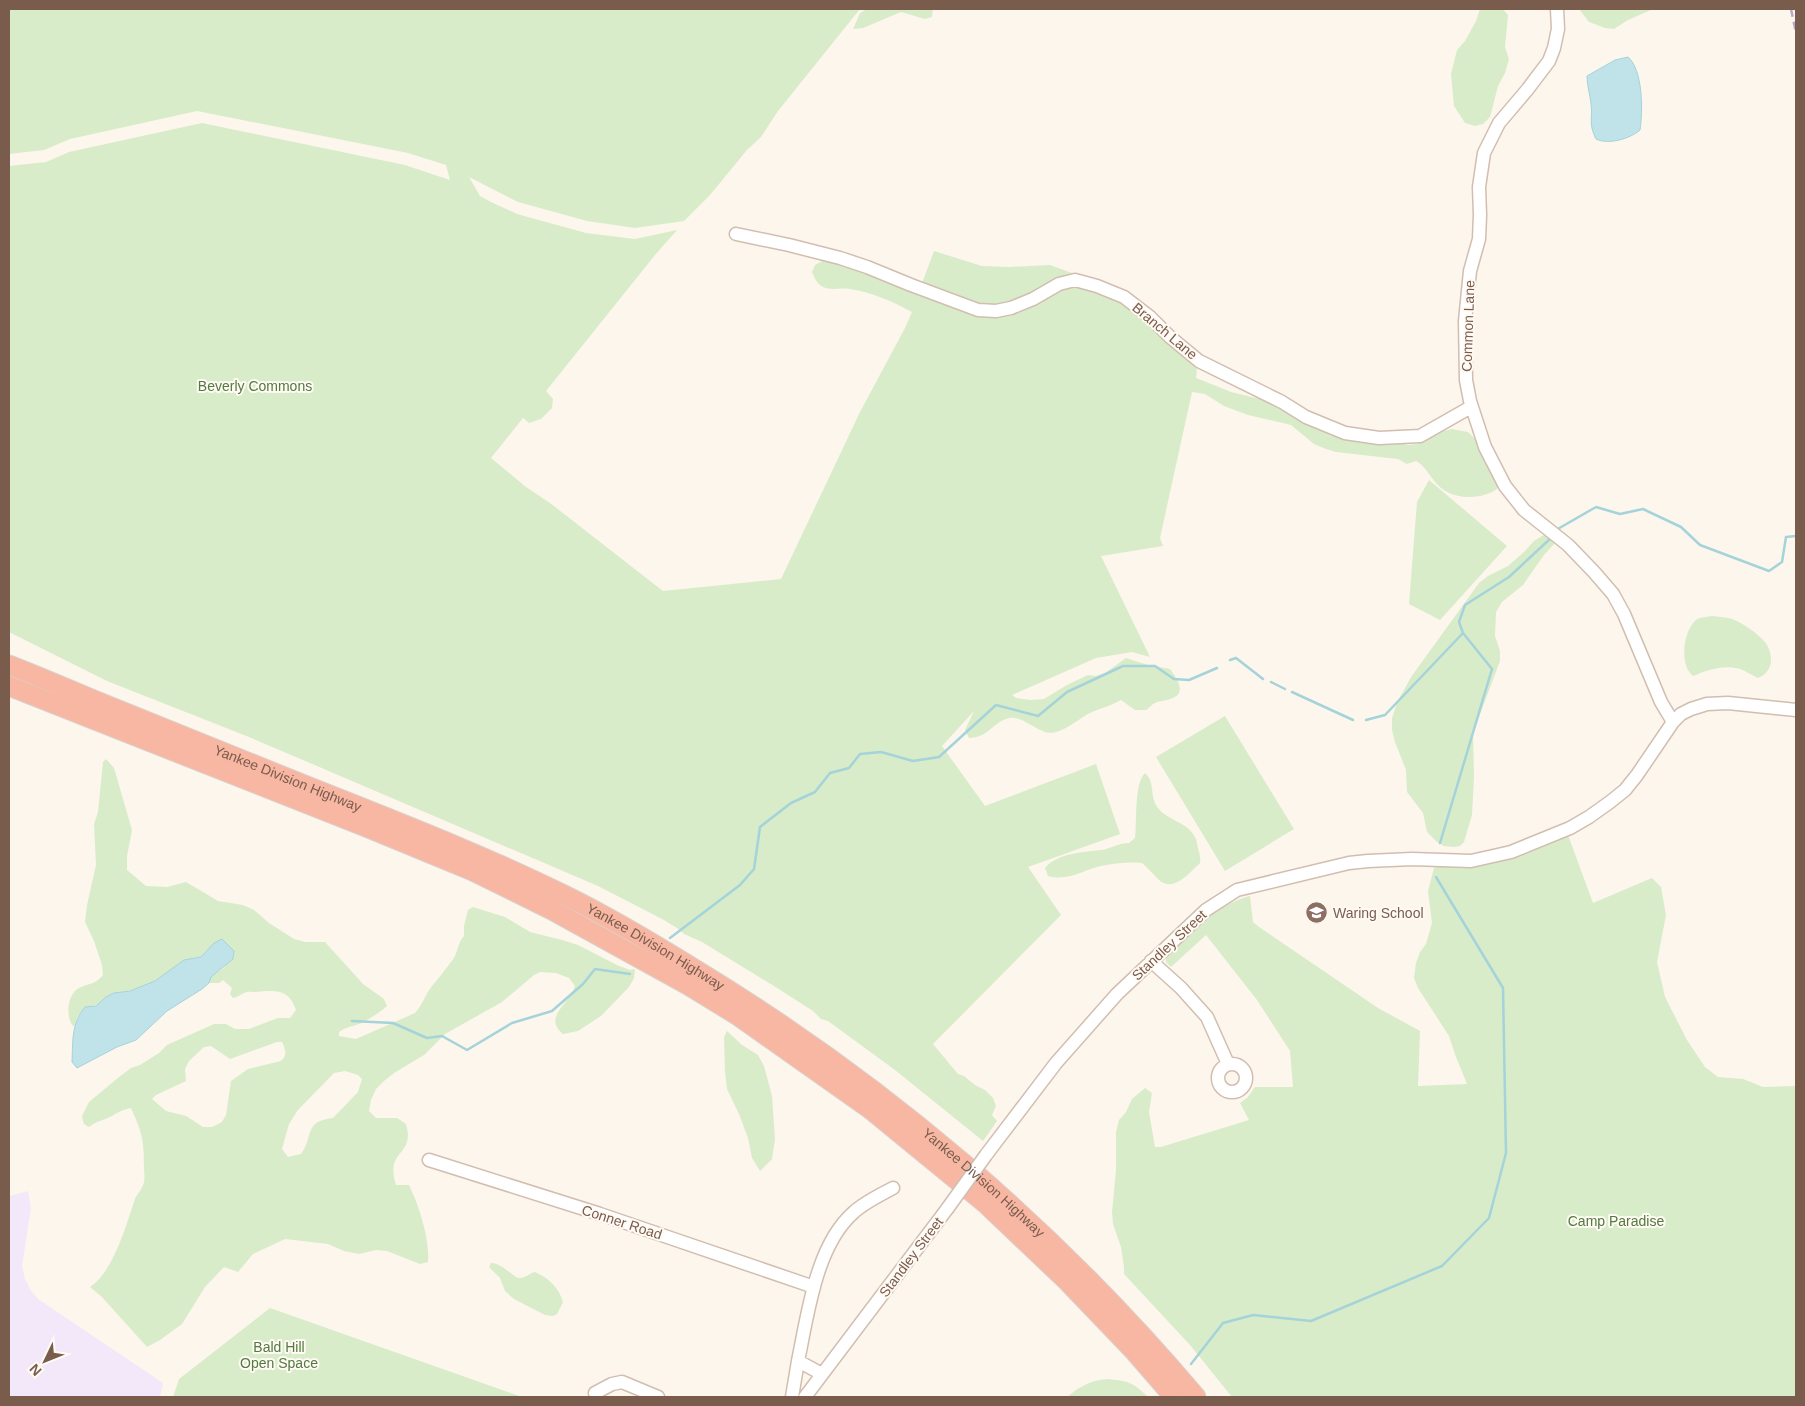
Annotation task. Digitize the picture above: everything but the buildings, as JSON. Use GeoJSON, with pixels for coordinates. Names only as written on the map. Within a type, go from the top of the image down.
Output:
{"type":"FeatureCollection","features":[{"type":"Feature","properties":{"kind":"highway","name":"Yankee Division Highway"},"geometry":{"type":"LineString","coordinates":[[9,665],[474,854],[574,900],[672,955],[736,994],[867,1085],[906,1115],[1000,1194],[1094,1286],[1196,1397]]}},
{"type":"Feature","properties":{"kind":"highway","name":"Yankee Division Highway"},"geometry":{"type":"LineString","coordinates":[[9,686],[473,871],[552,910],[688,985],[737,1015],[870,1109],[986,1204],[1072,1287],[1135,1352],[1174,1397]]}},
{"type":"Feature","properties":{"kind":"street","name":"Common Lane"},"geometry":{"type":"LineString","coordinates":[[1557,9],[1558,29],[1554,48],[1548,60],[1528,90],[1499,123],[1484,153],[1479,187],[1479,239],[1470,271],[1465,321],[1466,380],[1471,406],[1485,447],[1506,486],[1524,510],[1553,533],[1589,566],[1613,594],[1624,614],[1661,702],[1673,722]]}},
{"type":"Feature","properties":{"kind":"street","name":"Branch Lane"},"geometry":{"type":"LineString","coordinates":[[736,234],[789,245],[849,261],[978,310],[996,311],[1011,308],[1033,299],[1059,284],[1075,280],[1097,286],[1124,297],[1150,317],[1170,338],[1199,361],[1282,402],[1306,417],[1345,433],[1379,438],[1420,436],[1471,406]]}},
{"type":"Feature","properties":{"kind":"street"},"geometry":{"type":"LineString","coordinates":[[1673,722],[1681,714],[1707,704],[1728,703],[1796,710]]}},
{"type":"Feature","properties":{"kind":"street","name":"Standley Street"},"geometry":{"type":"LineString","coordinates":[[805,1397],[1056,1063],[1117,994],[1206,910],[1237,890],[1349,863],[1412,859],[1471,861],[1511,852],[1570,828],[1590,817],[1625,790],[1649,759],[1673,722]]}},
{"type":"Feature","properties":{"kind":"street"},"geometry":{"type":"LineString","coordinates":[[1151,961],[1181,988],[1206,1017],[1228,1064]]}},
{"type":"Feature","properties":{"kind":"street","name":"Conner Road"},"geometry":{"type":"LineString","coordinates":[[429,1160],[608,1217],[814,1287]]}},
{"type":"Feature","properties":{"kind":"street"},"geometry":{"type":"LineString","coordinates":[[792,1397],[814,1287],[823,1258],[842,1224],[863,1205],[894,1188]]}},
{"type":"Feature","properties":{"kind":"street"},"geometry":{"type":"LineString","coordinates":[[798,1361],[822,1374]]}},
{"type":"Feature","properties":{"kind":"street"},"geometry":{"type":"LineString","coordinates":[[595,1393],[612,1384],[622,1382],[658,1397]]}},
{"type":"Feature","properties":{"kind":"shaded area"},"geometry":{"type":"Polygon","coordinates":[[[28,1191],[31,1208],[22,1266],[25,1279],[31,1291],[38,1299],[163,1383],[160,1397],[9,1397],[9,1196],[28,1191]]]}},
{"type":"Feature","properties":{"kind":"green space","name":"Beverly Commons"},"geometry":{"type":"Polygon","coordinates":[[[9,9],[860,9],[778,111],[761,137],[747,150],[710,195],[684,221],[635,228],[587,221],[518,202],[469,177],[480,196],[491,202],[517,214],[586,233],[635,239],[677,230],[546,391],[553,399],[552,408],[541,419],[529,423],[523,418],[491,458],[526,487],[550,503],[663,591],[781,579],[860,412],[905,328],[912,312],[905,308],[866,292],[827,288],[820,285],[812,272],[815,265],[824,260],[921,286],[934,251],[982,266],[1050,265],[1108,286],[1197,369],[1196,378],[1231,392],[1260,399],[1332,436],[1394,440],[1408,445],[1418,444],[1428,435],[1452,429],[1468,432],[1476,440],[1500,485],[1494,491],[1480,496],[1459,496],[1447,492],[1437,484],[1423,466],[1416,461],[1407,464],[1398,459],[1336,452],[1326,449],[1314,444],[1291,425],[1248,415],[1224,406],[1205,394],[1192,392],[1160,538],[1163,546],[1101,556],[1150,657],[1132,652],[1096,658],[1012,695],[1016,698],[1030,700],[1044,699],[1088,675],[1096,676],[1105,673],[1126,658],[1170,669],[1179,683],[1180,691],[1178,695],[1174,698],[1158,702],[1146,710],[1135,710],[1121,700],[1090,713],[1062,730],[1050,733],[1018,719],[1009,718],[1003,720],[986,733],[969,738],[965,730],[974,711],[942,746],[985,806],[1096,764],[1120,834],[1028,867],[1061,915],[933,1044],[958,1074],[985,1090],[993,1098],[996,1106],[992,1115],[997,1121],[983,1141],[895,1070],[828,1021],[821,1019],[813,1011],[774,986],[702,942],[684,934],[664,920],[598,886],[249,737],[107,681],[9,632],[9,166],[46,162],[69,152],[202,123],[405,165],[450,180],[446,165],[408,153],[197,111],[70,139],[44,150],[9,154],[9,9]]]}},
{"type":"Feature","properties":{"kind":"green space"},"geometry":{"type":"Polygon","coordinates":[[[867,9],[933,9],[932,17],[925,19],[901,12],[863,28],[853,29],[860,13],[867,9]]]}},
{"type":"Feature","properties":{"kind":"green space"},"geometry":{"type":"Polygon","coordinates":[[[1480,9],[1503,9],[1508,15],[1505,47],[1509,59],[1505,73],[1498,86],[1490,117],[1483,124],[1475,126],[1465,123],[1454,106],[1451,74],[1457,50],[1465,41],[1480,9]]]}},
{"type":"Feature","properties":{"kind":"green space"},"geometry":{"type":"Polygon","coordinates":[[[1579,9],[1653,9],[1628,20],[1614,29],[1589,22],[1579,9]]]}},
{"type":"Feature","properties":{"kind":"green space"},"geometry":{"type":"Polygon","coordinates":[[[1429,480],[1507,546],[1440,620],[1409,604],[1417,502],[1429,480]]]}},
{"type":"Feature","properties":{"kind":"green space"},"geometry":{"type":"Polygon","coordinates":[[[1547,533],[1557,541],[1544,555],[1523,585],[1502,602],[1496,612],[1495,636],[1500,651],[1500,661],[1473,733],[1474,777],[1472,815],[1464,842],[1460,846],[1444,846],[1427,832],[1423,813],[1407,792],[1406,770],[1395,742],[1392,718],[1398,700],[1411,677],[1479,583],[1508,566],[1534,541],[1547,533]]]}},
{"type":"Feature","properties":{"kind":"green space"},"geometry":{"type":"Polygon","coordinates":[[[1712,616],[1736,621],[1750,629],[1765,642],[1771,657],[1770,667],[1767,672],[1758,678],[1740,669],[1722,667],[1693,676],[1689,671],[1684,656],[1688,632],[1696,620],[1712,616]]]}},
{"type":"Feature","properties":{"kind":"green space"},"geometry":{"type":"Polygon","coordinates":[[[1225,716],[1294,829],[1225,871],[1156,757],[1225,716]]]}},
{"type":"Feature","properties":{"kind":"green space"},"geometry":{"type":"Polygon","coordinates":[[[106,759],[114,768],[132,830],[127,856],[127,870],[146,886],[167,887],[186,882],[218,901],[243,905],[254,910],[269,923],[294,939],[305,942],[325,942],[363,984],[384,999],[387,1006],[385,1008],[365,1021],[342,1030],[339,1032],[339,1036],[356,1039],[415,1013],[430,989],[454,958],[460,941],[464,936],[464,926],[468,910],[473,907],[505,917],[530,932],[578,945],[617,965],[630,970],[635,969],[634,978],[629,987],[601,1016],[578,1031],[563,1034],[557,1028],[556,1016],[575,986],[569,978],[556,973],[540,972],[502,1002],[445,1034],[424,1055],[394,1073],[376,1089],[369,1111],[376,1118],[397,1118],[406,1124],[407,1143],[395,1161],[394,1175],[396,1185],[409,1185],[426,1233],[428,1262],[420,1264],[387,1251],[376,1250],[359,1254],[344,1251],[328,1244],[285,1239],[253,1254],[238,1272],[224,1267],[205,1287],[182,1324],[147,1347],[102,1297],[90,1287],[106,1270],[112,1259],[135,1199],[143,1184],[144,1149],[142,1136],[131,1108],[89,1127],[84,1124],[82,1116],[89,1102],[131,1068],[140,1065],[159,1053],[167,1045],[214,1024],[226,1024],[235,1029],[249,1029],[278,1018],[290,1018],[296,1010],[290,998],[281,992],[245,992],[233,998],[230,994],[232,988],[223,980],[219,983],[209,983],[211,977],[225,967],[214,943],[201,957],[196,957],[149,984],[112,994],[98,1004],[85,1007],[78,1016],[74,1027],[68,1012],[72,995],[79,988],[95,982],[103,975],[102,965],[94,941],[85,922],[96,865],[94,824],[98,812],[103,762],[106,759]],[[277,1042],[230,1059],[211,1046],[204,1047],[189,1061],[185,1069],[186,1081],[156,1095],[152,1099],[166,1111],[186,1116],[203,1127],[212,1127],[222,1122],[226,1115],[231,1081],[248,1069],[283,1059],[285,1054],[284,1047],[282,1042],[277,1042]],[[345,1071],[334,1073],[298,1110],[289,1124],[282,1149],[288,1157],[301,1154],[313,1126],[317,1122],[333,1118],[358,1092],[362,1079],[358,1075],[345,1071]]]}},
{"type":"Feature","properties":{"kind":"green space"},"geometry":{"type":"Polygon","coordinates":[[[1145,773],[1150,780],[1156,805],[1164,814],[1187,827],[1195,837],[1200,855],[1200,863],[1187,876],[1176,883],[1170,884],[1159,880],[1142,863],[1106,865],[1063,877],[1048,876],[1045,868],[1056,859],[1071,854],[1102,850],[1129,843],[1135,838],[1139,785],[1145,773]]]}},
{"type":"Feature","properties":{"kind":"green space","name":"Camp Paradise"},"geometry":{"type":"Polygon","coordinates":[[[1568,835],[1593,903],[1652,878],[1661,887],[1666,915],[1657,962],[1665,997],[1687,1040],[1705,1067],[1718,1077],[1743,1079],[1763,1087],[1796,1086],[1796,1397],[1232,1397],[1190,1345],[1124,1274],[1121,1247],[1113,1224],[1112,1212],[1116,1170],[1116,1132],[1119,1120],[1126,1112],[1132,1099],[1145,1088],[1152,1093],[1149,1112],[1155,1147],[1161,1147],[1249,1120],[1240,1103],[1248,1097],[1255,1087],[1293,1087],[1290,1051],[1257,1000],[1206,935],[1171,967],[1166,962],[1166,957],[1188,934],[1207,919],[1227,905],[1250,896],[1253,922],[1259,927],[1378,1008],[1420,1031],[1418,1086],[1467,1084],[1449,1036],[1418,988],[1414,978],[1416,963],[1420,952],[1426,944],[1432,923],[1428,891],[1434,868],[1439,864],[1568,835]]]}},
{"type":"Feature","properties":{"kind":"green space"},"geometry":{"type":"Polygon","coordinates":[[[727,1031],[742,1045],[758,1055],[764,1066],[772,1096],[775,1139],[772,1159],[760,1171],[752,1158],[748,1138],[727,1089],[724,1037],[727,1031]]]}},
{"type":"Feature","properties":{"kind":"green space"},"geometry":{"type":"Polygon","coordinates":[[[491,1263],[500,1265],[518,1278],[535,1272],[549,1280],[559,1292],[563,1302],[557,1314],[553,1316],[545,1315],[514,1299],[505,1291],[500,1278],[489,1267],[491,1263]]]}},
{"type":"Feature","properties":{"kind":"green space","name":"Bald Hill Open Space"},"geometry":{"type":"Polygon","coordinates":[[[270,1308],[522,1397],[173,1397],[179,1379],[270,1308]]]}},
{"type":"Feature","properties":{"kind":"green space"},"geometry":{"type":"Polygon","coordinates":[[[1107,1379],[1130,1383],[1148,1397],[1067,1397],[1086,1385],[1107,1379]]]}},
{"type":"Feature","properties":{"kind":"water"},"geometry":{"type":"Polygon","coordinates":[[[1628,57],[1637,71],[1641,91],[1642,112],[1640,130],[1631,136],[1619,140],[1601,141],[1596,139],[1591,125],[1591,104],[1587,76],[1615,60],[1628,57]]]}},
{"type":"Feature","properties":{"kind":"water"},"geometry":{"type":"Polygon","coordinates":[[[222,939],[234,951],[233,959],[211,977],[209,983],[167,1011],[136,1040],[117,1047],[77,1068],[72,1062],[73,1040],[77,1020],[85,1007],[96,1006],[114,993],[130,991],[155,981],[184,960],[201,957],[214,943],[222,939]]]}},
{"type":"Feature","properties":{"kind":"waterway"},"geometry":{"type":"LineString","coordinates":[[1556,530],[1596,507],[1620,514],[1643,509],[1681,527],[1700,545],[1769,571],[1782,562],[1786,537],[1796,536]]}},
{"type":"Feature","properties":{"kind":"waterway"},"geometry":{"type":"LineString","coordinates":[[1440,843],[1492,669],[1463,633],[1459,622],[1465,605],[1509,577],[1552,537]]}},
{"type":"Feature","properties":{"kind":"waterway"},"geometry":{"type":"LineString","coordinates":[[1366,720],[1385,715],[1463,633]]}},
{"type":"Feature","properties":{"kind":"waterway"},"geometry":{"type":"LineString","coordinates":[[1230,660],[1236,658],[1263,679]]}},
{"type":"Feature","properties":{"kind":"waterway"},"geometry":{"type":"LineString","coordinates":[[670,938],[740,885],[754,869],[760,827],[791,803],[815,792],[830,773],[849,768],[860,754],[881,752],[913,761],[939,757],[996,705],[1038,716],[1067,692],[1123,666],[1155,666],[1174,679],[1189,680],[1217,668]]}},
{"type":"Feature","properties":{"kind":"waterway"},"geometry":{"type":"LineString","coordinates":[[1271,682],[1285,689]]}},
{"type":"Feature","properties":{"kind":"waterway"},"geometry":{"type":"LineString","coordinates":[[1292,692],[1353,720]]}},
{"type":"Feature","properties":{"kind":"waterway"},"geometry":{"type":"LineString","coordinates":[[1191,1364],[1223,1323],[1253,1315],[1311,1321],[1442,1266],[1489,1218],[1506,1153],[1503,988],[1436,877]]}},
{"type":"Feature","properties":{"kind":"waterway"},"geometry":{"type":"LineString","coordinates":[[352,1021],[393,1023],[427,1038],[442,1036],[467,1050],[512,1023],[552,1011],[583,984],[595,969],[630,974]]}},
{"type":"Feature","properties":{"kind":"railway"},"geometry":{"type":"LineString","coordinates":[[1791,9],[1796,33]]}},
{"type":"Feature","properties":{"kind":"place","name":"Waring School"},"geometry":{"type":"Point","coordinates":[1317,913]}}]}
